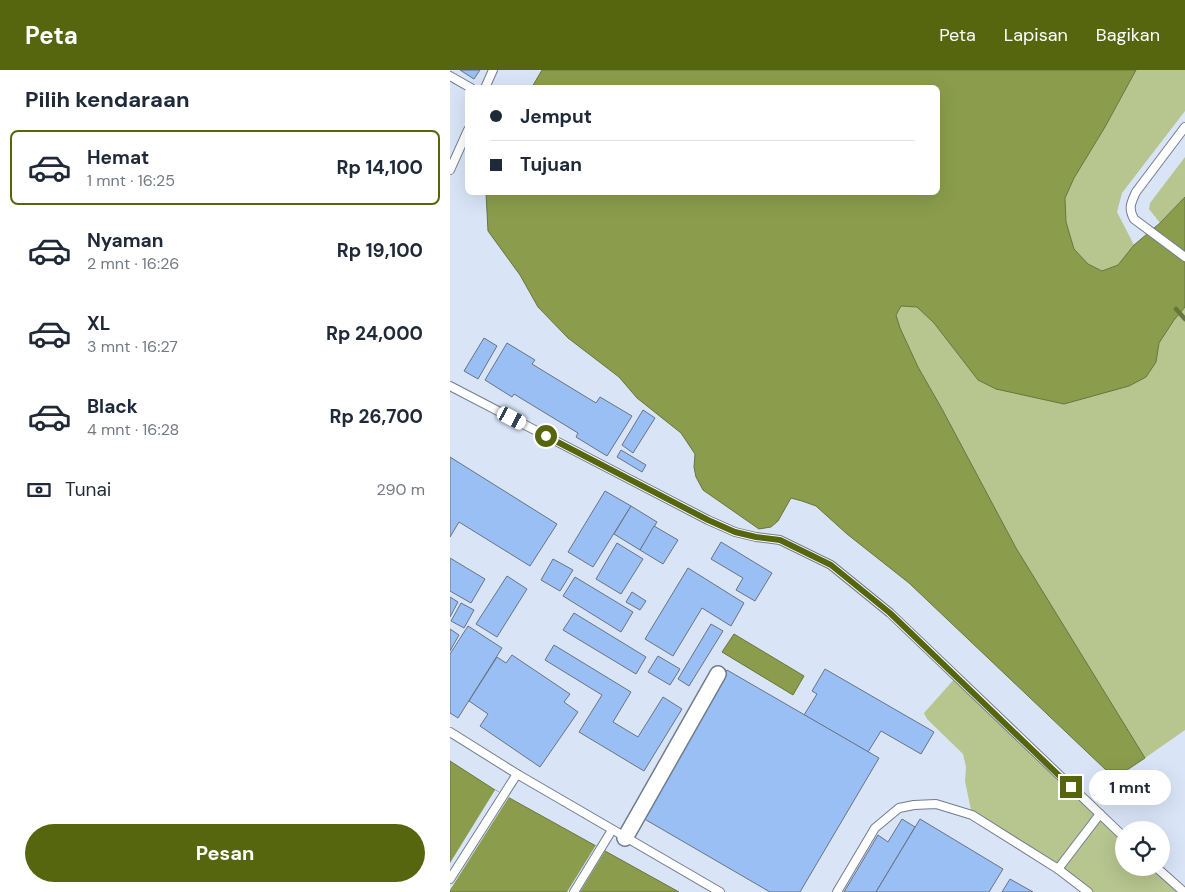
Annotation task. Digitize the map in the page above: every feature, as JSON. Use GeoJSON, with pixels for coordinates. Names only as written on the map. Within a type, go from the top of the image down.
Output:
{"type":"FeatureCollection","features":[{"type":"Feature","properties":{"kind":"street"},"geometry":{"type":"LineString","coordinates":[[619,834],[718,674]]}},
{"type":"Feature","properties":{"kind":"lane"},"geometry":{"type":"LineString","coordinates":[[486,85],[493,70]]}},
{"type":"Feature","properties":{"kind":"lane"},"geometry":{"type":"LineString","coordinates":[[450,76],[466,85]]}},
{"type":"Feature","properties":{"kind":"lane"},"geometry":{"type":"LineString","coordinates":[[1185,127],[1136,192],[1130,204],[1134,219],[1185,257]]}},
{"type":"Feature","properties":{"kind":"lane"},"geometry":{"type":"LineString","coordinates":[[450,170],[465,137]]}},
{"type":"Feature","properties":{"kind":"lane"},"geometry":{"type":"LineString","coordinates":[[450,386],[708,520],[735,532],[780,540],[831,565],[890,613],[1115,828]]}},
{"type":"Feature","properties":{"kind":"lane"},"geometry":{"type":"LineString","coordinates":[[450,732],[517,774],[720,892]]}},
{"type":"Feature","properties":{"kind":"lane"},"geometry":{"type":"LineString","coordinates":[[450,879],[517,774]]}},
{"type":"Feature","properties":{"kind":"lane"},"geometry":{"type":"LineString","coordinates":[[837,892],[875,828],[899,808],[936,804],[972,815],[1058,869],[1088,892]]}},
{"type":"Feature","properties":{"kind":"lane"},"geometry":{"type":"LineString","coordinates":[[1058,869],[1100,814]]}},
{"type":"Feature","properties":{"kind":"lane"},"geometry":{"type":"LineString","coordinates":[[574,892],[619,834]]}},
{"type":"Feature","properties":{"kind":"lane"},"geometry":{"type":"LineString","coordinates":[[1166,876],[1184,892]]}},
{"type":"Feature","properties":{"kind":"shaded area"},"geometry":{"type":"Polygon","coordinates":[[[542,70],[1136,70],[1074,178],[1065,198],[1066,222],[1074,249],[1088,264],[1102,271],[1118,265],[1134,245],[1160,223],[1185,197],[1185,307],[1159,343],[1156,362],[1146,377],[1129,386],[1064,404],[996,389],[978,380],[934,323],[917,307],[901,306],[896,315],[918,367],[1016,548],[1145,758],[1127,770],[1106,770],[909,583],[847,534],[816,506],[791,498],[778,521],[771,527],[759,529],[703,490],[696,477],[694,467],[695,454],[681,433],[637,398],[619,377],[568,338],[538,307],[520,275],[488,231],[486,195],[940,195],[940,85],[533,85],[542,70]]]}},
{"type":"Feature","properties":{"kind":"shaded area"},"geometry":{"type":"Polygon","coordinates":[[[1136,70],[1185,70],[1185,111],[1122,193],[1117,212],[1134,245],[1118,265],[1102,271],[1088,264],[1074,249],[1066,222],[1065,198],[1074,178],[1136,70]]]}},
{"type":"Feature","properties":{"kind":"shaded area"},"geometry":{"type":"Polygon","coordinates":[[[1185,157],[1185,197],[1160,223],[1149,209],[1150,203],[1185,157]]]}},
{"type":"Feature","properties":{"kind":"shaded area"},"geometry":{"type":"Polygon","coordinates":[[[901,306],[917,307],[934,323],[978,380],[1156,362],[1159,343],[1185,307],[1185,730],[1145,758],[1016,548],[918,367],[896,315],[901,306]]]}},
{"type":"Feature","properties":{"kind":"shaded area"},"geometry":{"type":"Polygon","coordinates":[[[734,634],[804,676],[793,695],[722,652],[734,634]]]}},
{"type":"Feature","properties":{"kind":"shaded area"},"geometry":{"type":"Polygon","coordinates":[[[957,676],[1115,828],[1115,876],[1166,876],[1184,892],[1088,892],[972,815],[965,781],[966,767],[963,754],[927,719],[924,713],[957,676]]]}},
{"type":"Feature","properties":{"kind":"shaded area"},"geometry":{"type":"Polygon","coordinates":[[[450,761],[495,790],[679,892],[450,892],[450,761]]]}},
{"type":"Feature","properties":{"kind":"pier"},"geometry":{"type":"Polygon","coordinates":[[[495,790],[509,797],[450,890],[450,863],[495,790]]]}},
{"type":"Feature","properties":{"kind":"pier"},"geometry":{"type":"Polygon","coordinates":[[[596,845],[605,851],[580,892],[567,892],[596,845]]]}},
{"type":"Feature","properties":{"kind":"building"},"geometry":{"type":"Polygon","coordinates":[[[460,70],[480,70],[474,79],[460,70]]]}},
{"type":"Feature","properties":{"kind":"building"},"geometry":{"type":"Polygon","coordinates":[[[484,338],[497,346],[478,379],[464,371],[484,338]]]}},
{"type":"Feature","properties":{"kind":"building"},"geometry":{"type":"Polygon","coordinates":[[[507,343],[535,360],[532,364],[596,403],[600,397],[632,416],[607,456],[576,437],[578,433],[514,394],[512,397],[485,380],[507,343]]]}},
{"type":"Feature","properties":{"kind":"building"},"geometry":{"type":"Polygon","coordinates":[[[643,410],[655,418],[633,453],[622,445],[643,410]]]}},
{"type":"Feature","properties":{"kind":"building"},"geometry":{"type":"Polygon","coordinates":[[[621,450],[646,465],[642,472],[617,457],[621,450]]]}},
{"type":"Feature","properties":{"kind":"building"},"geometry":{"type":"Polygon","coordinates":[[[450,457],[557,524],[530,566],[459,522],[450,537],[450,457]]]}},
{"type":"Feature","properties":{"kind":"building"},"geometry":{"type":"Polygon","coordinates":[[[605,491],[631,506],[593,567],[568,552],[605,491]]]}},
{"type":"Feature","properties":{"kind":"building"},"geometry":{"type":"Polygon","coordinates":[[[631,506],[657,522],[640,550],[614,534],[631,506]]]}},
{"type":"Feature","properties":{"kind":"building"},"geometry":{"type":"Polygon","coordinates":[[[654,526],[678,540],[663,564],[640,550],[654,526]]]}},
{"type":"Feature","properties":{"kind":"building"},"geometry":{"type":"Polygon","coordinates":[[[721,542],[772,573],[755,601],[736,590],[743,578],[711,559],[721,542]]]}},
{"type":"Feature","properties":{"kind":"building"},"geometry":{"type":"Polygon","coordinates":[[[617,543],[643,559],[621,594],[596,579],[617,543]]]}},
{"type":"Feature","properties":{"kind":"building"},"geometry":{"type":"Polygon","coordinates":[[[450,558],[485,579],[471,603],[450,591],[450,558]]]}},
{"type":"Feature","properties":{"kind":"building"},"geometry":{"type":"Polygon","coordinates":[[[553,559],[573,570],[560,591],[541,580],[553,559]]]}},
{"type":"Feature","properties":{"kind":"building"},"geometry":{"type":"Polygon","coordinates":[[[688,568],[744,603],[731,626],[702,608],[673,656],[645,639],[688,568]]]}},
{"type":"Feature","properties":{"kind":"building"},"geometry":{"type":"Polygon","coordinates":[[[507,576],[527,589],[497,637],[476,624],[507,576]]]}},
{"type":"Feature","properties":{"kind":"building"},"geometry":{"type":"Polygon","coordinates":[[[575,577],[633,612],[621,632],[563,596],[575,577]]]}},
{"type":"Feature","properties":{"kind":"building"},"geometry":{"type":"Polygon","coordinates":[[[632,592],[646,601],[640,610],[626,602],[632,592]]]}},
{"type":"Feature","properties":{"kind":"building"},"geometry":{"type":"Polygon","coordinates":[[[450,597],[458,602],[450,617],[450,597]]]}},
{"type":"Feature","properties":{"kind":"building"},"geometry":{"type":"Polygon","coordinates":[[[461,603],[474,610],[464,628],[451,621],[461,603]]]}},
{"type":"Feature","properties":{"kind":"building"},"geometry":{"type":"Polygon","coordinates":[[[574,613],[646,657],[636,674],[563,630],[574,613]]]}},
{"type":"Feature","properties":{"kind":"building"},"geometry":{"type":"Polygon","coordinates":[[[711,624],[723,631],[689,686],[678,679],[711,624]]]}},
{"type":"Feature","properties":{"kind":"building"},"geometry":{"type":"Polygon","coordinates":[[[468,626],[502,648],[458,718],[450,713],[450,654],[468,626]]]}},
{"type":"Feature","properties":{"kind":"building"},"geometry":{"type":"Polygon","coordinates":[[[450,629],[459,635],[450,651],[450,629]]]}},
{"type":"Feature","properties":{"kind":"building"},"geometry":{"type":"Polygon","coordinates":[[[554,645],[631,692],[613,722],[638,737],[663,697],[682,709],[644,771],[579,732],[602,695],[545,660],[554,645]]]}},
{"type":"Feature","properties":{"kind":"building"},"geometry":{"type":"Polygon","coordinates":[[[512,655],[570,694],[564,702],[578,712],[540,767],[480,726],[488,714],[469,701],[497,657],[506,663],[512,655]]]}},
{"type":"Feature","properties":{"kind":"building"},"geometry":{"type":"Polygon","coordinates":[[[658,656],[680,669],[670,685],[648,672],[658,656]]]}},
{"type":"Feature","properties":{"kind":"building"},"geometry":{"type":"Polygon","coordinates":[[[825,669],[934,732],[921,754],[881,731],[868,752],[804,715],[817,694],[812,691],[825,669]]]}},
{"type":"Feature","properties":{"kind":"building"},"geometry":{"type":"Polygon","coordinates":[[[727,670],[879,758],[800,892],[770,892],[641,817],[727,670]]]}},
{"type":"Feature","properties":{"kind":"building"},"geometry":{"type":"Polygon","coordinates":[[[902,819],[915,827],[876,892],[844,892],[878,835],[888,842],[902,819]]]}},
{"type":"Feature","properties":{"kind":"building"},"geometry":{"type":"Polygon","coordinates":[[[920,819],[1003,869],[989,892],[876,892],[920,819]]]}},
{"type":"Feature","properties":{"kind":"building"},"geometry":{"type":"Polygon","coordinates":[[[1010,879],[1033,892],[1002,892],[1010,879]]]}},
{"type":"Feature","properties":{"kind":"waterway"},"geometry":{"type":"LineString","coordinates":[[1176,309],[1185,319]]}},
{"type":"Feature","properties":{"kind":"route"},"geometry":{"type":"LineString","coordinates":[[546,436],[708,520],[735,532],[780,540],[831,565],[890,613],[1071,787]]}}]}
